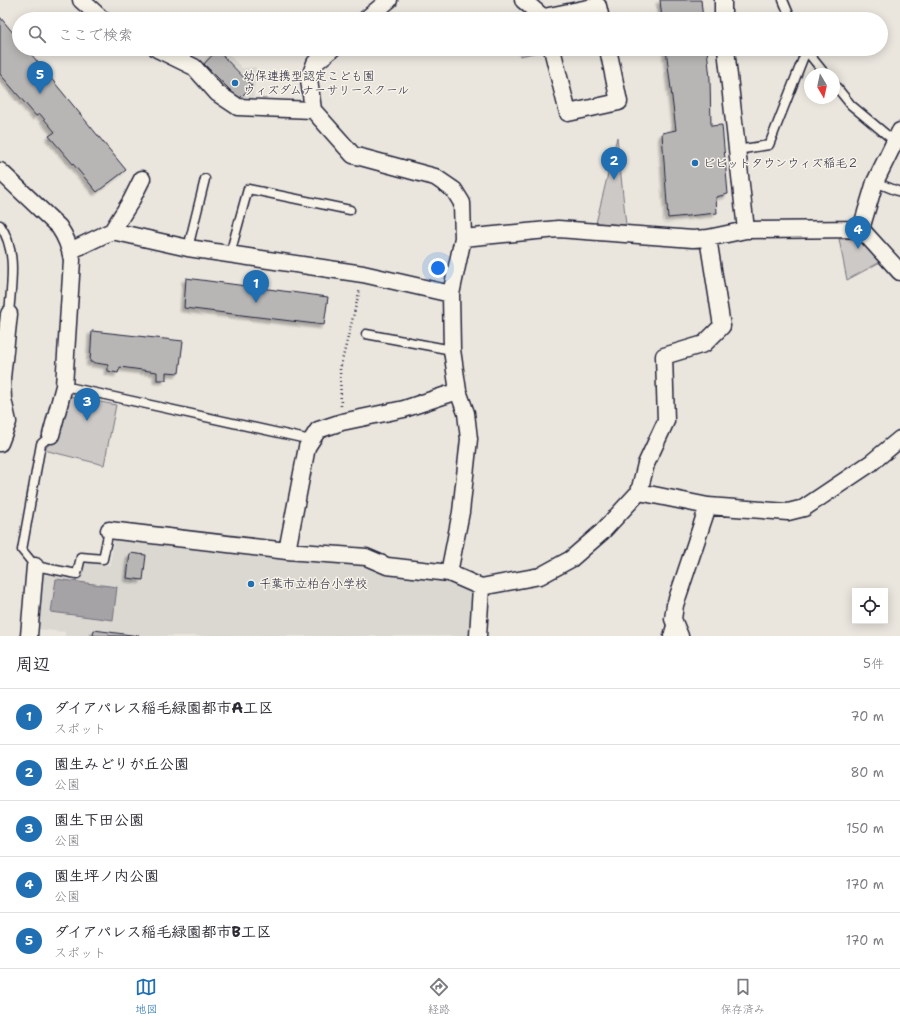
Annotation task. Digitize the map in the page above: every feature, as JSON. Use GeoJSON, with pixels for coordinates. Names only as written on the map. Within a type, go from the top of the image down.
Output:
{"type":"FeatureCollection","features":[{"type":"Feature","properties":{"kind":"street"},"geometry":{"type":"LineString","coordinates":[[81,0],[94,12]]}},
{"type":"Feature","properties":{"kind":"street"},"geometry":{"type":"LineString","coordinates":[[374,12],[389,0]]}},
{"type":"Feature","properties":{"kind":"street"},"geometry":{"type":"LineString","coordinates":[[523,0],[538,12]]}},
{"type":"Feature","properties":{"kind":"street"},"geometry":{"type":"LineString","coordinates":[[723,0],[723,12]]}},
{"type":"Feature","properties":{"kind":"street"},"geometry":{"type":"LineString","coordinates":[[572,12],[598,6],[599,12]]}},
{"type":"Feature","properties":{"kind":"street"},"geometry":{"type":"LineString","coordinates":[[171,56],[194,67],[217,93],[238,107],[313,110]]}},
{"type":"Feature","properties":{"kind":"street"},"geometry":{"type":"LineString","coordinates":[[324,56],[315,63],[309,79],[313,110],[353,156],[435,177],[454,190],[462,203],[463,238],[451,294],[452,350],[458,391],[466,413],[469,439],[461,512],[449,573]]}},
{"type":"Feature","properties":{"kind":"street"},"geometry":{"type":"LineString","coordinates":[[554,56],[568,113],[619,102],[609,56]]}},
{"type":"Feature","properties":{"kind":"street"},"geometry":{"type":"LineString","coordinates":[[727,56],[746,230]]}},
{"type":"Feature","properties":{"kind":"street"},"geometry":{"type":"LineString","coordinates":[[861,229],[875,182],[897,136]]}},
{"type":"Feature","properties":{"kind":"street"},"geometry":{"type":"LineString","coordinates":[[0,171],[59,227],[65,235],[72,260],[64,386],[51,435]]}},
{"type":"Feature","properties":{"kind":"street"},"geometry":{"type":"LineString","coordinates":[[70,251],[112,231],[131,201],[142,179]]}},
{"type":"Feature","properties":{"kind":"street"},"geometry":{"type":"LineString","coordinates":[[463,238],[558,228],[612,234],[692,239],[708,238],[746,230],[861,229],[900,272]]}},
{"type":"Feature","properties":{"kind":"street"},"geometry":{"type":"LineString","coordinates":[[112,231],[188,248],[363,274],[451,294]]}},
{"type":"Feature","properties":{"kind":"street"},"geometry":{"type":"LineString","coordinates":[[109,530],[287,551],[366,557],[387,566],[449,573],[481,587],[540,576],[571,559],[602,532],[639,492],[646,464],[666,422],[664,356],[704,344],[722,326],[708,238]]}},
{"type":"Feature","properties":{"kind":"street"},"geometry":{"type":"LineString","coordinates":[[0,443],[8,422],[3,399],[2,378],[10,314]]}},
{"type":"Feature","properties":{"kind":"street"},"geometry":{"type":"LineString","coordinates":[[287,551],[307,447],[318,430],[342,422],[404,409],[458,391]]}},
{"type":"Feature","properties":{"kind":"street"},"geometry":{"type":"LineString","coordinates":[[639,492],[708,506],[788,512],[804,508],[871,463],[900,439]]}},
{"type":"Feature","properties":{"kind":"street"},"geometry":{"type":"LineString","coordinates":[[680,636],[673,619],[676,605],[708,506]]}},
{"type":"Feature","properties":{"kind":"street"},"geometry":{"type":"LineString","coordinates":[[29,636],[35,566]]}},
{"type":"Feature","properties":{"kind":"street"},"geometry":{"type":"LineString","coordinates":[[478,636],[481,587]]}},
{"type":"Feature","properties":{"kind":"lane"},"geometry":{"type":"LineString","coordinates":[[783,0],[788,12]]}},
{"type":"Feature","properties":{"kind":"lane"},"geometry":{"type":"LineString","coordinates":[[737,150],[769,145],[803,56]]}},
{"type":"Feature","properties":{"kind":"lane"},"geometry":{"type":"LineString","coordinates":[[810,56],[820,68]]}},
{"type":"Feature","properties":{"kind":"lane"},"geometry":{"type":"LineString","coordinates":[[840,91],[852,105],[897,136]]}},
{"type":"Feature","properties":{"kind":"lane"},"geometry":{"type":"LineString","coordinates":[[188,248],[205,179]]}},
{"type":"Feature","properties":{"kind":"lane"},"geometry":{"type":"LineString","coordinates":[[875,182],[900,192]]}},
{"type":"Feature","properties":{"kind":"lane"},"geometry":{"type":"LineString","coordinates":[[230,254],[248,189],[350,210]]}},
{"type":"Feature","properties":{"kind":"lane"},"geometry":{"type":"LineString","coordinates":[[0,225],[10,246],[12,258],[10,314]]}},
{"type":"Feature","properties":{"kind":"lane"},"geometry":{"type":"LineString","coordinates":[[366,334],[452,350]]}},
{"type":"Feature","properties":{"kind":"lane"},"geometry":{"type":"LineString","coordinates":[[64,386],[311,440]]}},
{"type":"Feature","properties":{"kind":"lane"},"geometry":{"type":"LineString","coordinates":[[51,435],[41,444],[22,550],[35,566],[77,574],[81,557],[103,559],[109,530]]}},
{"type":"Feature","properties":{"kind":"lane"},"geometry":{"type":"LineString","coordinates":[[668,636],[673,619]]}},
{"type":"Feature","properties":{"kind":"path"},"geometry":{"type":"LineString","coordinates":[[342,422],[340,370],[363,274]]}},
{"type":"Feature","properties":{"kind":"shaded area","name":"幼保連携型認定こども園 ウィズダムナーサリースクール"},"geometry":{"type":"Polygon","coordinates":[[[180,56],[231,56],[242,68],[256,67],[253,105],[243,104],[180,56]]]}},
{"type":"Feature","properties":{"kind":"shaded area"},"geometry":{"type":"Polygon","coordinates":[[[617,137],[626,225],[596,223],[617,137]]]}},
{"type":"Feature","properties":{"kind":"shaded area"},"geometry":{"type":"Polygon","coordinates":[[[866,238],[884,260],[847,280],[839,239],[866,238]]]}},
{"type":"Feature","properties":{"kind":"shaded area"},"geometry":{"type":"Polygon","coordinates":[[[69,396],[116,405],[104,465],[44,450],[56,437],[69,396]]]}},
{"type":"Feature","properties":{"kind":"shaded area","name":"千葉市立柏台小学校"},"geometry":{"type":"Polygon","coordinates":[[[114,536],[368,564],[447,577],[477,591],[474,636],[65,636],[65,632],[35,629],[39,574],[81,578],[84,562],[110,565],[114,536]]]}},
{"type":"Feature","properties":{"kind":"shaded area"},"geometry":{"type":"Polygon","coordinates":[[[56,579],[117,587],[113,620],[51,612],[56,579]]]}},
{"type":"Feature","properties":{"kind":"building"},"geometry":{"type":"Polygon","coordinates":[[[660,0],[701,0],[702,12],[661,12],[660,0]]]}},
{"type":"Feature","properties":{"kind":"building"},"geometry":{"type":"Polygon","coordinates":[[[0,17],[12,32],[12,56],[33,56],[126,170],[97,192],[49,136],[55,132],[40,114],[36,116],[0,74],[0,17]]]}},
{"type":"Feature","properties":{"kind":"building"},"geometry":{"type":"Polygon","coordinates":[[[211,56],[223,56],[252,86],[239,99],[204,64],[211,56]]]}},
{"type":"Feature","properties":{"kind":"building","name":"ビビットタウンウィズ稲毛２"},"geometry":{"type":"Polygon","coordinates":[[[667,56],[708,56],[710,79],[711,126],[722,125],[728,194],[716,197],[717,213],[668,218],[662,133],[676,130],[667,56]]]}},
{"type":"Feature","properties":{"kind":"building"},"geometry":{"type":"Polygon","coordinates":[[[186,278],[328,297],[324,325],[184,308],[186,278]]]}},
{"type":"Feature","properties":{"kind":"building"},"geometry":{"type":"Polygon","coordinates":[[[92,331],[183,341],[179,373],[166,372],[166,380],[157,380],[157,372],[120,367],[118,373],[108,371],[108,365],[90,362],[92,331]]]}},
{"type":"Feature","properties":{"kind":"building"},"geometry":{"type":"Polygon","coordinates":[[[130,553],[146,555],[143,580],[127,578],[130,553]]]}},
{"type":"Feature","properties":{"kind":"building"},"geometry":{"type":"Polygon","coordinates":[[[94,630],[139,636],[93,636],[94,630]]]}},
{"type":"Feature","properties":{"kind":"place","name":"幼保連携型認定こども園 ウィズダムナーサリースクール"},"geometry":{"type":"Point","coordinates":[235,83]}},
{"type":"Feature","properties":{"kind":"place","name":"ダイアパレス稲毛緑園都市B工区"},"geometry":{"type":"Point","coordinates":[40,94]}},
{"type":"Feature","properties":{"kind":"place","name":"ビビットタウンウィズ稲毛２"},"geometry":{"type":"Point","coordinates":[695,163]}},
{"type":"Feature","properties":{"kind":"place","name":"園生みどりが丘公園"},"geometry":{"type":"Point","coordinates":[614,180]}},
{"type":"Feature","properties":{"kind":"place","name":"園生坪ノ内公園"},"geometry":{"type":"Point","coordinates":[858,249]}},
{"type":"Feature","properties":{"kind":"place","name":"ダイアパレス稲毛緑園都市A工区"},"geometry":{"type":"Point","coordinates":[256,303]}},
{"type":"Feature","properties":{"kind":"place","name":"園生下田公園"},"geometry":{"type":"Point","coordinates":[87,421]}},
{"type":"Feature","properties":{"kind":"place","name":"千葉市立柏台小学校"},"geometry":{"type":"Point","coordinates":[251,584]}}]}
